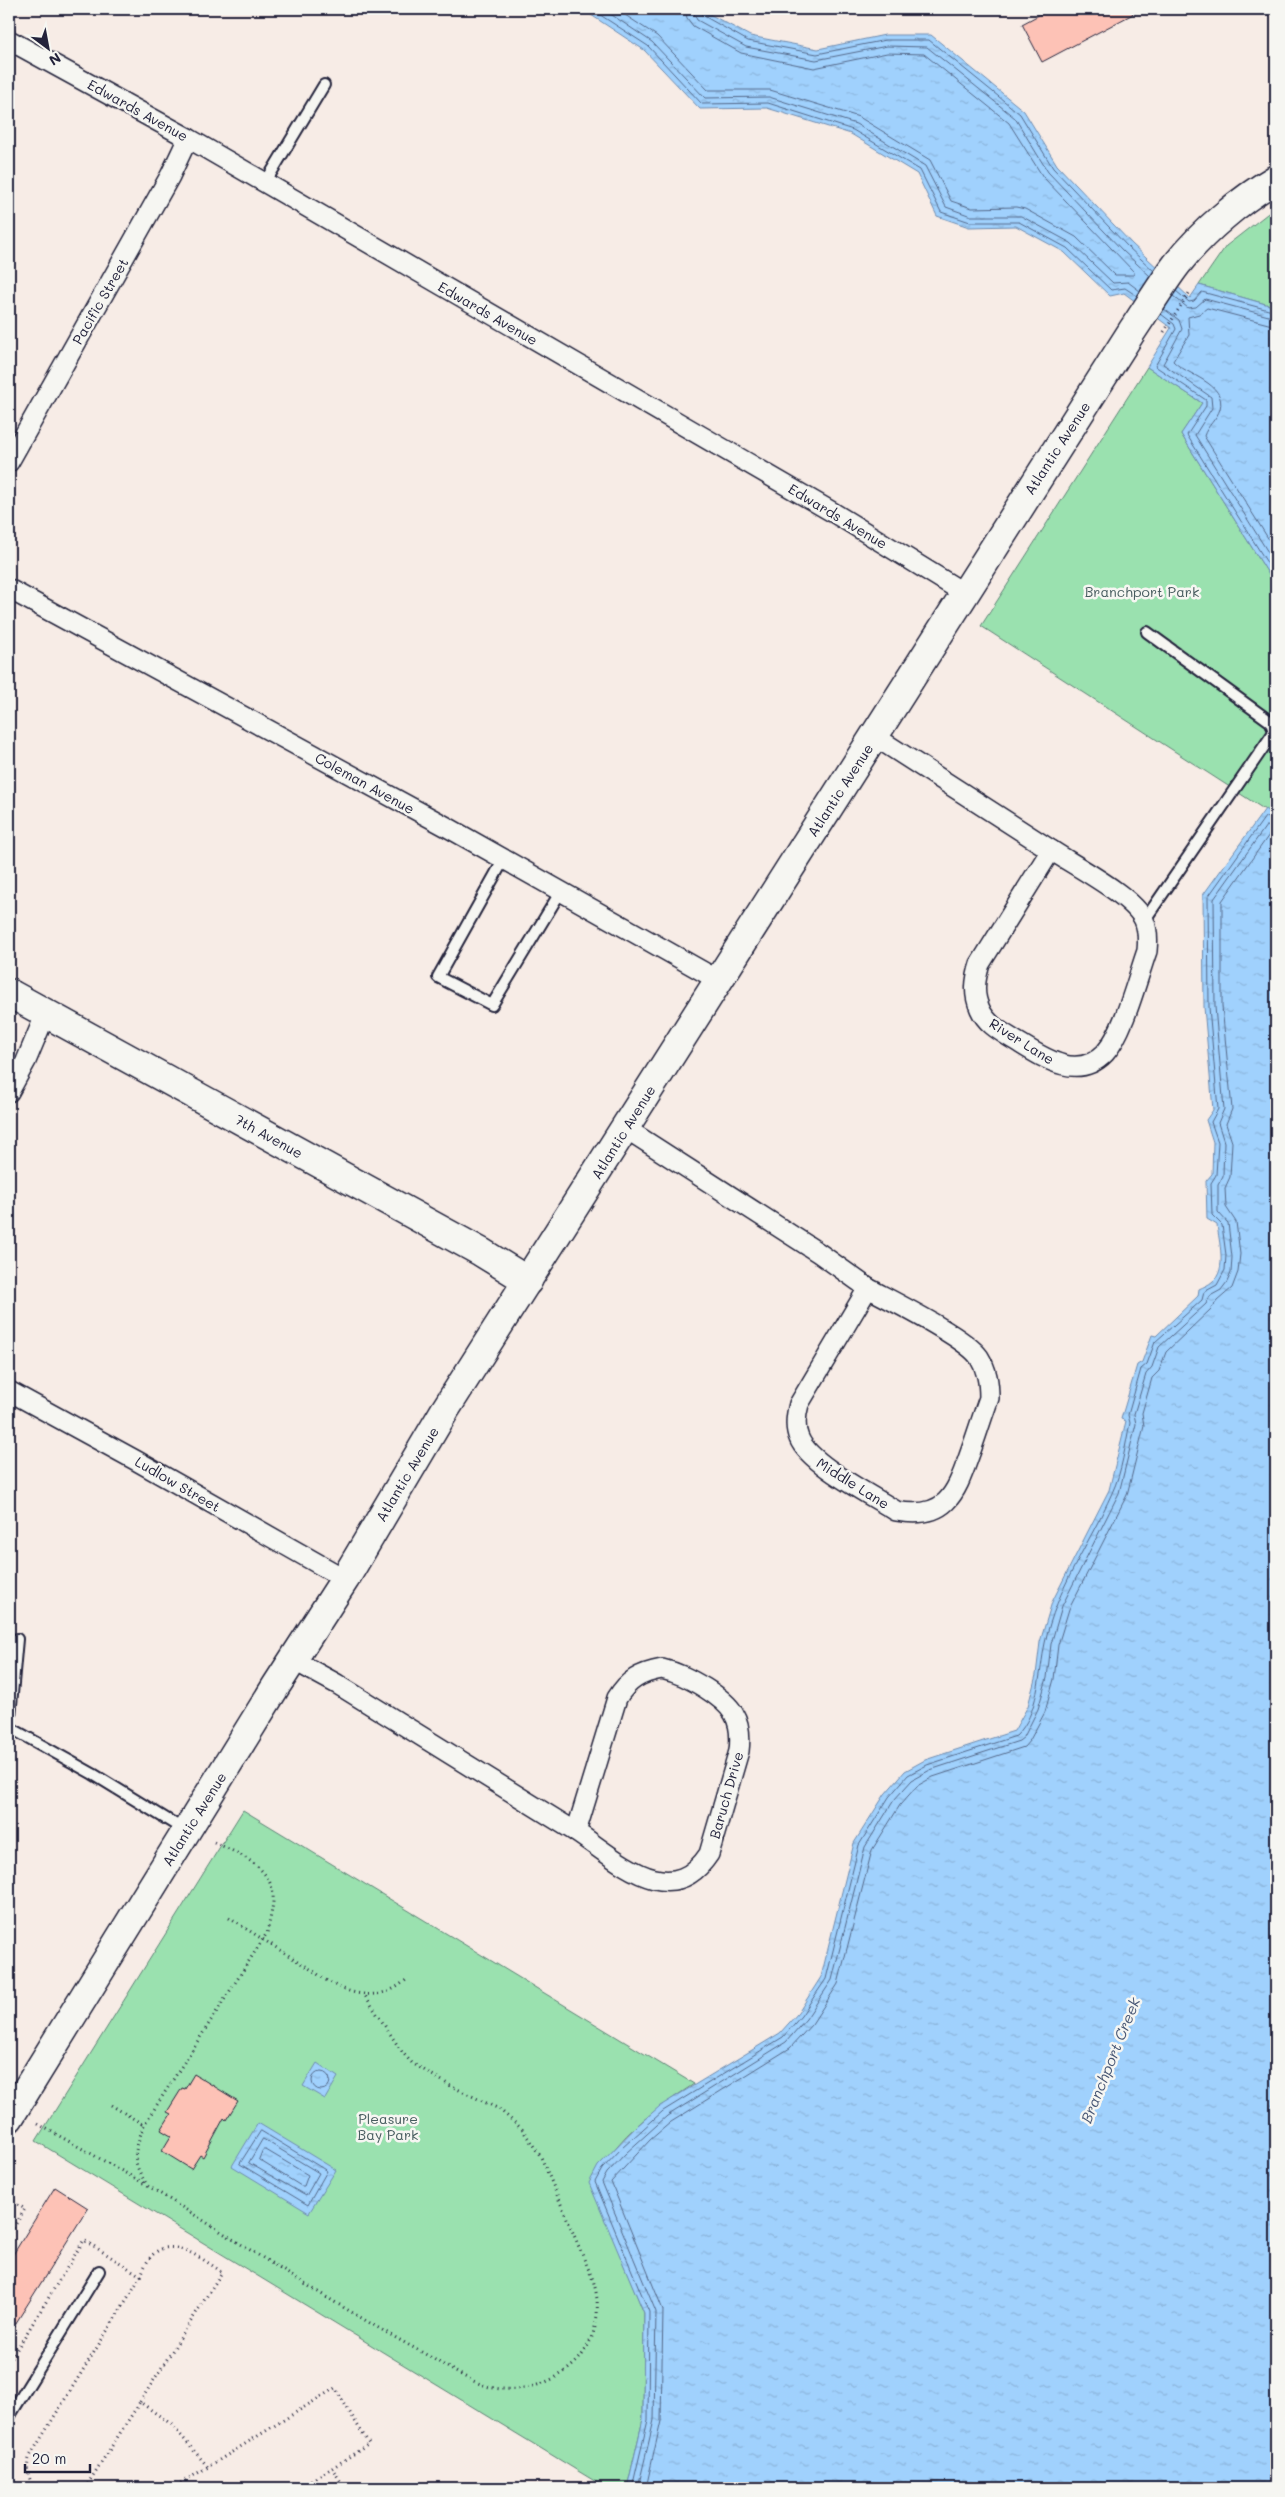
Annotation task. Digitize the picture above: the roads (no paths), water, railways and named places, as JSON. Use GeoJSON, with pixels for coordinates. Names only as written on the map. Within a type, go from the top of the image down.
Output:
{"type":"FeatureCollection","features":[{"type":"Feature","properties":{"kind":"street","name":"Edwards Avenue"},"geometry":{"type":"LineString","coordinates":[[9,40],[188,138],[834,513],[964,593]]}},
{"type":"Feature","properties":{"kind":"street","name":"Pacific Street"},"geometry":{"type":"LineString","coordinates":[[9,462],[170,176],[188,138]]}},
{"type":"Feature","properties":{"kind":"street","name":"Atlantic Avenue"},"geometry":{"type":"LineString","coordinates":[[13,2102],[187,1832],[292,1660],[345,1579],[445,1410],[1144,313],[1183,279],[1212,227],[1276,179]]}},
{"type":"Feature","properties":{"kind":"street","name":"Coleman Avenue"},"geometry":{"type":"LineString","coordinates":[[9,589],[504,859],[718,980]]}},
{"type":"Feature","properties":{"kind":"street","name":"River Lane"},"geometry":{"type":"LineString","coordinates":[[874,736],[1129,900],[1144,921],[1148,939],[1147,951],[1116,1039],[1104,1054],[1091,1062],[1073,1066],[1051,1062],[988,1023],[980,1010],[975,995],[975,979],[980,964],[1051,850]]}},
{"type":"Feature","properties":{"kind":"street","name":"7th Avenue"},"geometry":{"type":"LineString","coordinates":[[9,993],[473,1248],[528,1281]]}},
{"type":"Feature","properties":{"kind":"street"},"geometry":{"type":"LineString","coordinates":[[9,1092],[26,1061],[46,1013]]}},
{"type":"Feature","properties":{"kind":"street","name":"Middle Lane"},"geometry":{"type":"LineString","coordinates":[[625,1128],[819,1253],[868,1288],[912,1311],[966,1345],[978,1355],[985,1368],[989,1382],[989,1398],[958,1488],[940,1507],[926,1512],[911,1514],[896,1511],[813,1458],[798,1437],[795,1418],[798,1404],[868,1288]]}},
{"type":"Feature","properties":{"kind":"street","name":"Ludlow Street"},"geometry":{"type":"LineString","coordinates":[[9,1391],[137,1460],[345,1579]]}},
{"type":"Feature","properties":{"kind":"street","name":"Baruch Drive"},"geometry":{"type":"LineString","coordinates":[[292,1660],[337,1684],[576,1832],[644,1878],[663,1882],[674,1881],[695,1871],[709,1854],[740,1751],[741,1736],[738,1721],[731,1707],[723,1699],[681,1673],[662,1669],[636,1676],[625,1686],[617,1698],[576,1832]]}},
{"type":"Feature","properties":{"kind":"lane"},"geometry":{"type":"LineString","coordinates":[[265,183],[324,85]]}},
{"type":"Feature","properties":{"kind":"lane"},"geometry":{"type":"LineString","coordinates":[[1144,921],[1272,737],[1275,729],[1271,722],[1147,632]]}},
{"type":"Feature","properties":{"kind":"lane"},"geometry":{"type":"LineString","coordinates":[[504,859],[438,977],[492,1005],[561,891]]}},
{"type":"Feature","properties":{"kind":"lane"},"geometry":{"type":"LineString","coordinates":[[17,1639],[9,1727],[93,1774],[187,1832]]}},
{"type":"Feature","properties":{"kind":"lane"},"geometry":{"type":"LineString","coordinates":[[9,2417],[99,2270]]}},
{"type":"Feature","properties":{"kind":"water"},"geometry":{"type":"Polygon","coordinates":[[[582,9],[700,9],[750,36],[818,49],[885,35],[931,35],[1024,111],[1057,165],[1132,244],[1190,298],[1199,285],[1276,307],[1276,586],[1181,434],[1202,403],[1147,367],[1171,328],[1124,293],[1110,296],[1064,252],[1016,226],[969,227],[937,216],[917,174],[851,134],[767,108],[700,109],[644,50],[582,9]]]}},
{"type":"Feature","properties":{"kind":"water","name":"Branchport Creek"},"geometry":{"type":"Polygon","coordinates":[[[1265,809],[1276,817],[1276,2488],[627,2488],[643,2419],[644,2313],[589,2183],[598,2166],[637,2126],[660,2106],[780,2033],[798,2013],[821,1977],[854,1843],[885,1794],[905,1771],[925,1760],[1014,1731],[1028,1706],[1036,1675],[1040,1642],[1052,1602],[1109,1490],[1126,1421],[1121,1419],[1137,1365],[1142,1362],[1152,1335],[1156,1336],[1198,1296],[1199,1289],[1213,1281],[1220,1270],[1221,1255],[1217,1225],[1207,1219],[1206,1181],[1212,1174],[1213,1142],[1206,1120],[1213,1110],[1204,1007],[1203,895],[1265,809]]]}},
{"type":"Feature","properties":{"kind":"water"},"geometry":{"type":"Polygon","coordinates":[[[317,2063],[338,2077],[325,2099],[303,2086],[317,2063]]]}},
{"type":"Feature","properties":{"kind":"water"},"geometry":{"type":"Polygon","coordinates":[[[258,2123],[336,2170],[309,2213],[232,2166],[258,2123]]]}},
{"type":"Feature","properties":{"kind":"park label","name":"Branchport Park"},"geometry":{"type":"Point","coordinates":[1142,591]}},
{"type":"Feature","properties":{"kind":"park label","name":"Pleasure Bay Park"},"geometry":{"type":"Point","coordinates":[388,2126]}}]}
